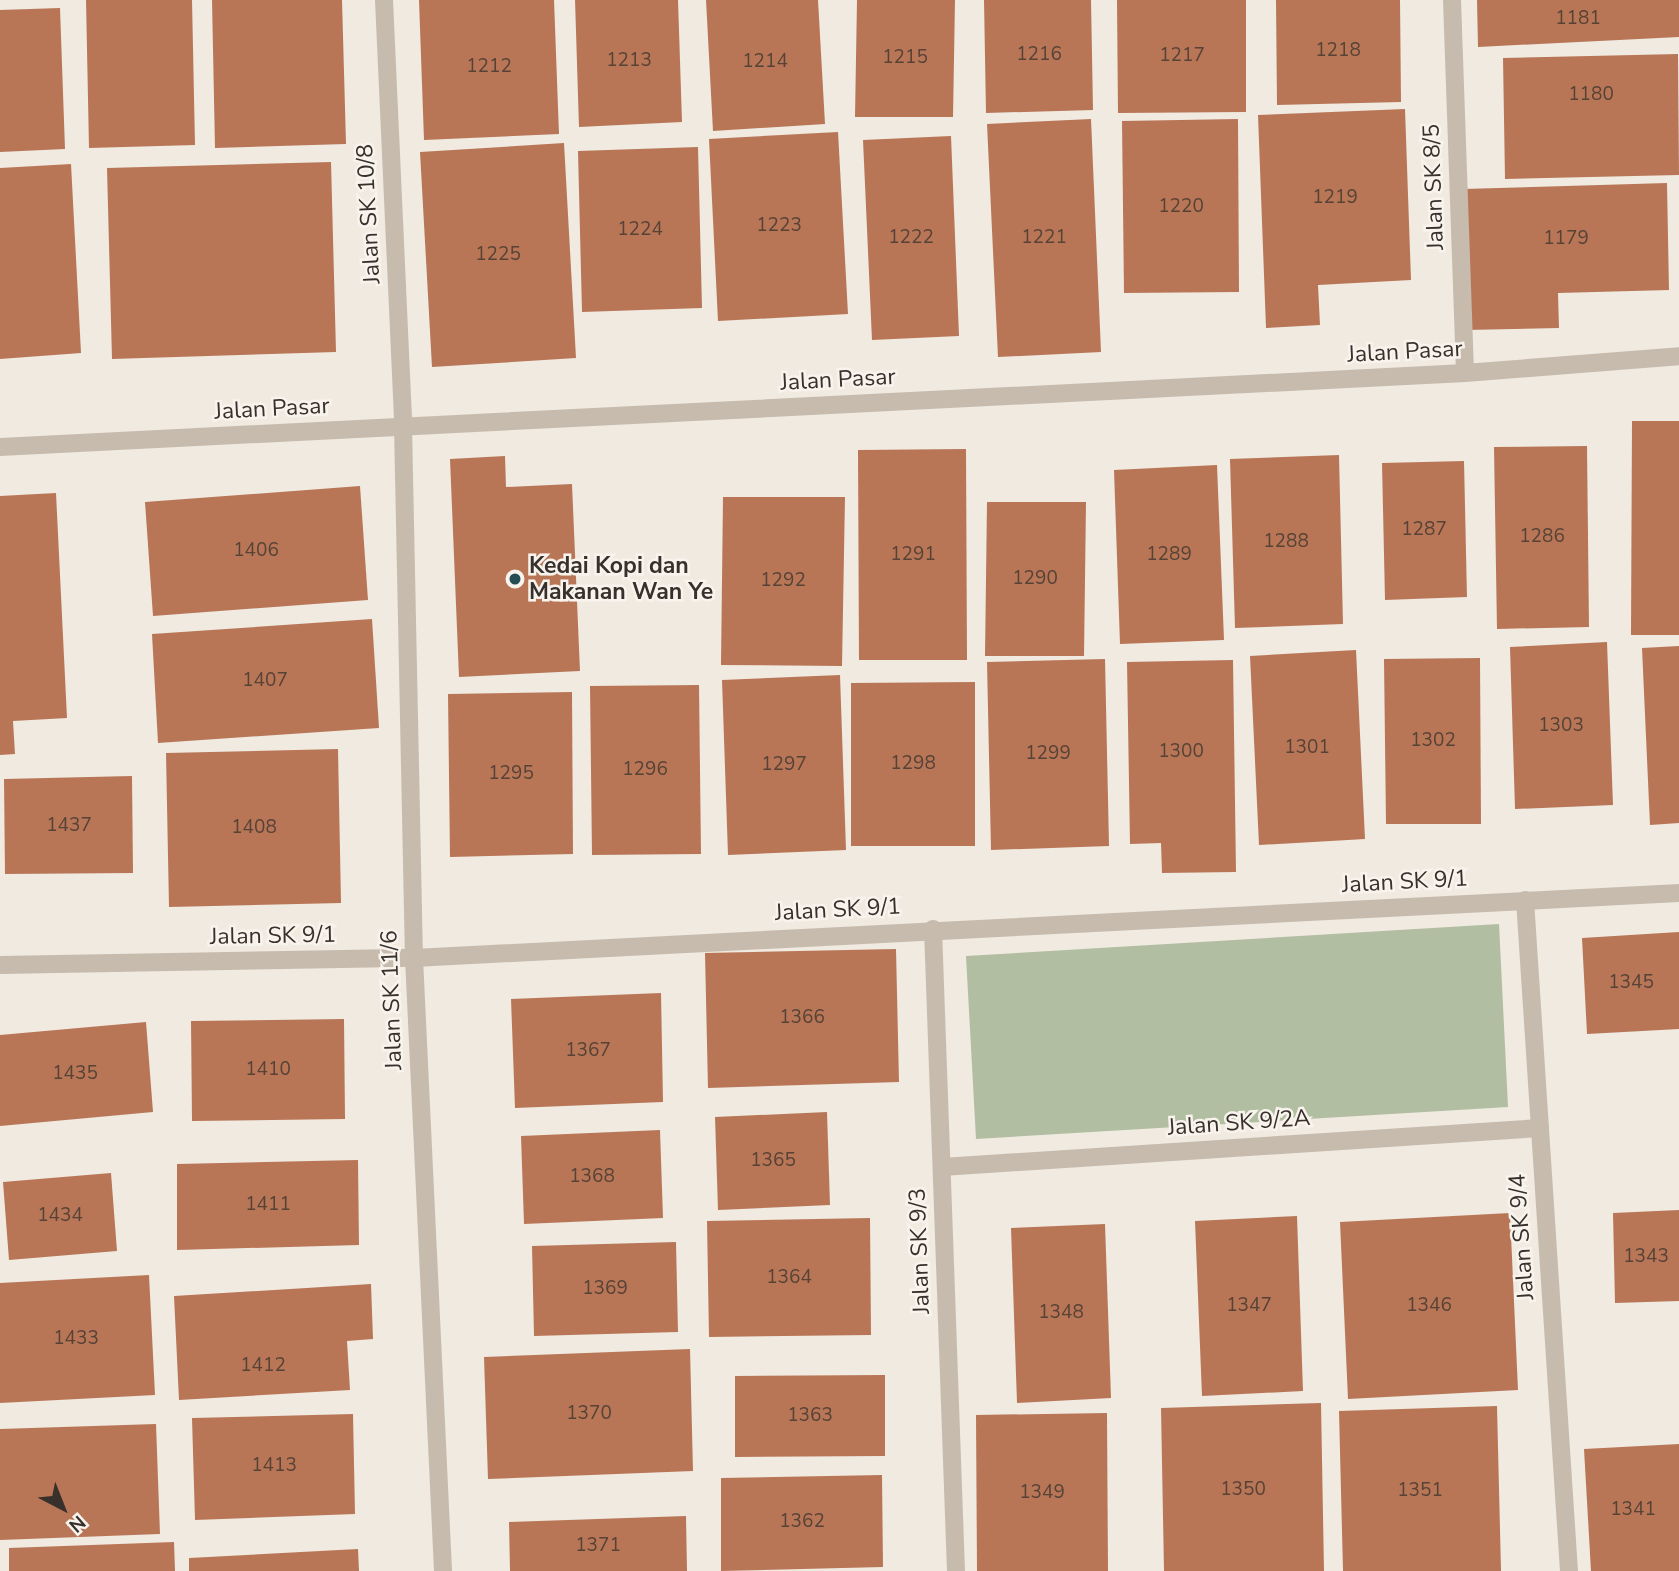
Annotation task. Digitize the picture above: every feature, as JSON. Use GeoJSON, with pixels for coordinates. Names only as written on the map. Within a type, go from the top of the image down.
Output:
{"type":"FeatureCollection","features":[{"type":"Feature","properties":{"kind":"street","name":"Jalan SK 10/8"},"geometry":{"type":"LineString","coordinates":[[384,0],[403,426]]}},
{"type":"Feature","properties":{"kind":"street","name":"Jalan SK 8/5"},"geometry":{"type":"LineString","coordinates":[[1452,0],[1465,373]]}},
{"type":"Feature","properties":{"kind":"street","name":"Jalan Pasar"},"geometry":{"type":"LineString","coordinates":[[0,447],[1465,373],[1679,356]]}},
{"type":"Feature","properties":{"kind":"street","name":"Jalan SK 11/6"},"geometry":{"type":"LineString","coordinates":[[403,426],[414,958],[443,1571]]}},
{"type":"Feature","properties":{"kind":"street","name":"Jalan SK 9/1"},"geometry":{"type":"LineString","coordinates":[[0,965],[414,958],[933,929],[1679,893]]}},
{"type":"Feature","properties":{"kind":"street","name":"Jalan SK 9/4"},"geometry":{"type":"LineString","coordinates":[[1525,900],[1569,1571]]}},
{"type":"Feature","properties":{"kind":"street","name":"Jalan SK 9/3"},"geometry":{"type":"LineString","coordinates":[[933,929],[956,1571]]}},
{"type":"Feature","properties":{"kind":"street","name":"Jalan SK 9/2A"},"geometry":{"type":"LineString","coordinates":[[942,1167],[1540,1128]]}},
{"type":"Feature","properties":{"kind":"green space"},"geometry":{"type":"Polygon","coordinates":[[[1499,924],[1508,1107],[976,1139],[966,956],[1499,924]]]}},
{"type":"Feature","properties":{"kind":"building"},"geometry":{"type":"Polygon","coordinates":[[[86,0],[192,0],[195,145],[89,148],[86,0]]]}},
{"type":"Feature","properties":{"kind":"building"},"geometry":{"type":"Polygon","coordinates":[[[212,0],[342,0],[346,144],[215,148],[212,0]]]}},
{"type":"Feature","properties":{"kind":"building"},"geometry":{"type":"Polygon","coordinates":[[[419,0],[554,0],[559,134],[424,140],[419,0]]]}},
{"type":"Feature","properties":{"kind":"building"},"geometry":{"type":"Polygon","coordinates":[[[575,0],[678,0],[682,122],[579,127],[575,0]]]}},
{"type":"Feature","properties":{"kind":"building"},"geometry":{"type":"Polygon","coordinates":[[[706,0],[818,0],[825,124],[713,131],[706,0]]]}},
{"type":"Feature","properties":{"kind":"building"},"geometry":{"type":"Polygon","coordinates":[[[857,0],[955,0],[953,117],[855,117],[857,0]]]}},
{"type":"Feature","properties":{"kind":"building"},"geometry":{"type":"Polygon","coordinates":[[[984,0],[1091,0],[1093,110],[986,113],[984,0]]]}},
{"type":"Feature","properties":{"kind":"building"},"geometry":{"type":"Polygon","coordinates":[[[1117,0],[1246,0],[1246,112],[1118,113],[1117,0]]]}},
{"type":"Feature","properties":{"kind":"building"},"geometry":{"type":"Polygon","coordinates":[[[1276,0],[1400,0],[1401,102],[1277,105],[1276,0]]]}},
{"type":"Feature","properties":{"kind":"building"},"geometry":{"type":"Polygon","coordinates":[[[1477,0],[1679,0],[1679,37],[1478,47],[1477,0]]]}},
{"type":"Feature","properties":{"kind":"building"},"geometry":{"type":"Polygon","coordinates":[[[60,8],[65,149],[0,152],[0,10],[60,8]]]}},
{"type":"Feature","properties":{"kind":"building"},"geometry":{"type":"Polygon","coordinates":[[[1678,54],[1679,175],[1505,179],[1503,58],[1678,54]]]}},
{"type":"Feature","properties":{"kind":"building"},"geometry":{"type":"Polygon","coordinates":[[[1405,109],[1411,280],[1318,285],[1320,325],[1266,328],[1258,115],[1405,109]]]}},
{"type":"Feature","properties":{"kind":"building"},"geometry":{"type":"Polygon","coordinates":[[[1091,119],[1101,352],[998,357],[987,124],[1091,119]]]}},
{"type":"Feature","properties":{"kind":"building"},"geometry":{"type":"Polygon","coordinates":[[[1238,119],[1239,292],[1124,293],[1122,121],[1238,119]]]}},
{"type":"Feature","properties":{"kind":"building"},"geometry":{"type":"Polygon","coordinates":[[[838,132],[848,314],[718,321],[709,139],[838,132]]]}},
{"type":"Feature","properties":{"kind":"building"},"geometry":{"type":"Polygon","coordinates":[[[951,136],[959,336],[872,340],[863,140],[951,136]]]}},
{"type":"Feature","properties":{"kind":"building"},"geometry":{"type":"Polygon","coordinates":[[[564,143],[576,358],[432,367],[420,152],[564,143]]]}},
{"type":"Feature","properties":{"kind":"building"},"geometry":{"type":"Polygon","coordinates":[[[698,147],[702,308],[582,312],[578,151],[698,147]]]}},
{"type":"Feature","properties":{"kind":"building"},"geometry":{"type":"Polygon","coordinates":[[[331,162],[336,352],[112,359],[107,168],[331,162]]]}},
{"type":"Feature","properties":{"kind":"building"},"geometry":{"type":"Polygon","coordinates":[[[71,164],[81,353],[0,359],[0,168],[71,164]]]}},
{"type":"Feature","properties":{"kind":"building"},"geometry":{"type":"Polygon","coordinates":[[[1667,183],[1669,290],[1558,293],[1559,328],[1466,330],[1463,189],[1667,183]]]}},
{"type":"Feature","properties":{"kind":"building"},"geometry":{"type":"Polygon","coordinates":[[[1632,421],[1679,421],[1679,635],[1631,635],[1632,421]]]}},
{"type":"Feature","properties":{"kind":"building"},"geometry":{"type":"Polygon","coordinates":[[[1587,446],[1589,627],[1497,629],[1494,447],[1587,446]]]}},
{"type":"Feature","properties":{"kind":"building"},"geometry":{"type":"Polygon","coordinates":[[[966,449],[967,660],[859,660],[858,450],[966,449]]]}},
{"type":"Feature","properties":{"kind":"building"},"geometry":{"type":"Polygon","coordinates":[[[1339,455],[1343,624],[1235,628],[1230,459],[1339,455]]]}},
{"type":"Feature","properties":{"kind":"building","name":"Kedai Kopi dan Makanan Wan Ye"},"geometry":{"type":"Polygon","coordinates":[[[505,456],[506,487],[572,484],[580,671],[459,677],[450,459],[505,456]]]}},
{"type":"Feature","properties":{"kind":"building"},"geometry":{"type":"Polygon","coordinates":[[[1464,461],[1467,597],[1385,600],[1382,463],[1464,461]]]}},
{"type":"Feature","properties":{"kind":"building"},"geometry":{"type":"Polygon","coordinates":[[[1217,465],[1224,640],[1120,644],[1114,470],[1217,465]]]}},
{"type":"Feature","properties":{"kind":"building"},"geometry":{"type":"Polygon","coordinates":[[[360,486],[368,600],[153,616],[145,502],[360,486]]]}},
{"type":"Feature","properties":{"kind":"building"},"geometry":{"type":"Polygon","coordinates":[[[56,493],[67,718],[13,721],[15,754],[0,755],[0,496],[56,493]]]}},
{"type":"Feature","properties":{"kind":"building"},"geometry":{"type":"Polygon","coordinates":[[[723,497],[845,497],[842,666],[721,665],[723,497]]]}},
{"type":"Feature","properties":{"kind":"building"},"geometry":{"type":"Polygon","coordinates":[[[987,502],[1086,502],[1084,656],[985,656],[987,502]]]}},
{"type":"Feature","properties":{"kind":"building"},"geometry":{"type":"Polygon","coordinates":[[[372,619],[379,728],[158,743],[152,634],[372,619]]]}},
{"type":"Feature","properties":{"kind":"building"},"geometry":{"type":"Polygon","coordinates":[[[1607,642],[1613,805],[1515,809],[1510,647],[1607,642]]]}},
{"type":"Feature","properties":{"kind":"building"},"geometry":{"type":"Polygon","coordinates":[[[1679,646],[1679,823],[1650,825],[1642,648],[1679,646]]]}},
{"type":"Feature","properties":{"kind":"building"},"geometry":{"type":"Polygon","coordinates":[[[1356,650],[1365,839],[1259,845],[1250,656],[1356,650]]]}},
{"type":"Feature","properties":{"kind":"building"},"geometry":{"type":"Polygon","coordinates":[[[1480,658],[1481,824],[1386,824],[1384,659],[1480,658]]]}},
{"type":"Feature","properties":{"kind":"building"},"geometry":{"type":"Polygon","coordinates":[[[1105,659],[1109,846],[991,850],[987,662],[1105,659]]]}},
{"type":"Feature","properties":{"kind":"building"},"geometry":{"type":"Polygon","coordinates":[[[1233,660],[1236,872],[1162,873],[1161,843],[1130,844],[1127,662],[1233,660]]]}},
{"type":"Feature","properties":{"kind":"building"},"geometry":{"type":"Polygon","coordinates":[[[840,675],[846,850],[728,855],[722,680],[840,675]]]}},
{"type":"Feature","properties":{"kind":"building"},"geometry":{"type":"Polygon","coordinates":[[[975,682],[975,846],[851,846],[851,683],[975,682]]]}},
{"type":"Feature","properties":{"kind":"building"},"geometry":{"type":"Polygon","coordinates":[[[699,685],[701,854],[592,855],[590,686],[699,685]]]}},
{"type":"Feature","properties":{"kind":"building"},"geometry":{"type":"Polygon","coordinates":[[[572,692],[573,854],[450,857],[448,694],[572,692]]]}},
{"type":"Feature","properties":{"kind":"building"},"geometry":{"type":"Polygon","coordinates":[[[338,749],[341,903],[169,907],[166,753],[338,749]]]}},
{"type":"Feature","properties":{"kind":"building"},"geometry":{"type":"Polygon","coordinates":[[[132,776],[133,873],[5,874],[4,779],[132,776]]]}},
{"type":"Feature","properties":{"kind":"building"},"geometry":{"type":"Polygon","coordinates":[[[1679,932],[1679,1029],[1587,1034],[1582,938],[1679,932]]]}},
{"type":"Feature","properties":{"kind":"building"},"geometry":{"type":"Polygon","coordinates":[[[896,949],[899,1082],[708,1088],[705,953],[896,949]]]}},
{"type":"Feature","properties":{"kind":"building"},"geometry":{"type":"Polygon","coordinates":[[[661,993],[663,1102],[515,1108],[511,999],[661,993]]]}},
{"type":"Feature","properties":{"kind":"building"},"geometry":{"type":"Polygon","coordinates":[[[344,1019],[345,1119],[192,1121],[191,1021],[344,1019]]]}},
{"type":"Feature","properties":{"kind":"building"},"geometry":{"type":"Polygon","coordinates":[[[146,1022],[153,1112],[0,1126],[0,1035],[146,1022]]]}},
{"type":"Feature","properties":{"kind":"building"},"geometry":{"type":"Polygon","coordinates":[[[827,1112],[830,1205],[718,1210],[715,1117],[827,1112]]]}},
{"type":"Feature","properties":{"kind":"building"},"geometry":{"type":"Polygon","coordinates":[[[660,1130],[663,1218],[524,1224],[521,1136],[660,1130]]]}},
{"type":"Feature","properties":{"kind":"building"},"geometry":{"type":"Polygon","coordinates":[[[358,1160],[359,1245],[177,1250],[177,1164],[358,1160]]]}},
{"type":"Feature","properties":{"kind":"building"},"geometry":{"type":"Polygon","coordinates":[[[111,1173],[117,1251],[9,1260],[3,1182],[111,1173]]]}},
{"type":"Feature","properties":{"kind":"building"},"geometry":{"type":"Polygon","coordinates":[[[1679,1210],[1679,1301],[1615,1303],[1613,1213],[1679,1210]]]}},
{"type":"Feature","properties":{"kind":"building"},"geometry":{"type":"Polygon","coordinates":[[[1510,1213],[1518,1390],[1348,1399],[1340,1222],[1510,1213]]]}},
{"type":"Feature","properties":{"kind":"building"},"geometry":{"type":"Polygon","coordinates":[[[1297,1216],[1303,1391],[1202,1396],[1195,1221],[1297,1216]]]}},
{"type":"Feature","properties":{"kind":"building"},"geometry":{"type":"Polygon","coordinates":[[[870,1218],[871,1335],[709,1337],[707,1221],[870,1218]]]}},
{"type":"Feature","properties":{"kind":"building"},"geometry":{"type":"Polygon","coordinates":[[[1105,1224],[1111,1398],[1017,1403],[1011,1228],[1105,1224]]]}},
{"type":"Feature","properties":{"kind":"building"},"geometry":{"type":"Polygon","coordinates":[[[676,1242],[678,1332],[534,1336],[532,1246],[676,1242]]]}},
{"type":"Feature","properties":{"kind":"building"},"geometry":{"type":"Polygon","coordinates":[[[149,1275],[155,1395],[0,1403],[0,1283],[149,1275]]]}},
{"type":"Feature","properties":{"kind":"building"},"geometry":{"type":"Polygon","coordinates":[[[371,1284],[373,1339],[347,1341],[350,1390],[179,1400],[174,1296],[371,1284]]]}},
{"type":"Feature","properties":{"kind":"building"},"geometry":{"type":"Polygon","coordinates":[[[690,1349],[693,1471],[488,1479],[484,1357],[690,1349]]]}},
{"type":"Feature","properties":{"kind":"building"},"geometry":{"type":"Polygon","coordinates":[[[885,1375],[885,1456],[735,1457],[735,1376],[885,1375]]]}},
{"type":"Feature","properties":{"kind":"building"},"geometry":{"type":"Polygon","coordinates":[[[1321,1403],[1324,1571],[1164,1571],[1161,1408],[1321,1403]]]}},
{"type":"Feature","properties":{"kind":"building"},"geometry":{"type":"Polygon","coordinates":[[[1497,1406],[1501,1571],[1343,1571],[1339,1411],[1497,1406]]]}},
{"type":"Feature","properties":{"kind":"building"},"geometry":{"type":"Polygon","coordinates":[[[1107,1413],[1108,1571],[977,1571],[976,1415],[1107,1413]]]}},
{"type":"Feature","properties":{"kind":"building"},"geometry":{"type":"Polygon","coordinates":[[[353,1414],[355,1514],[195,1520],[192,1418],[353,1414]]]}},
{"type":"Feature","properties":{"kind":"building"},"geometry":{"type":"Polygon","coordinates":[[[156,1424],[160,1534],[0,1540],[0,1429],[156,1424]]]}},
{"type":"Feature","properties":{"kind":"building"},"geometry":{"type":"Polygon","coordinates":[[[1679,1444],[1679,1571],[1591,1571],[1584,1449],[1679,1444]]]}},
{"type":"Feature","properties":{"kind":"building"},"geometry":{"type":"Polygon","coordinates":[[[882,1475],[883,1567],[721,1571],[721,1478],[882,1475]]]}},
{"type":"Feature","properties":{"kind":"building"},"geometry":{"type":"Polygon","coordinates":[[[686,1516],[687,1571],[510,1571],[509,1522],[686,1516]]]}},
{"type":"Feature","properties":{"kind":"building"},"geometry":{"type":"Polygon","coordinates":[[[174,1542],[175,1571],[9,1571],[9,1548],[174,1542]]]}},
{"type":"Feature","properties":{"kind":"building"},"geometry":{"type":"Polygon","coordinates":[[[358,1549],[359,1571],[189,1571],[189,1558],[358,1549]]]}},
{"type":"Feature","properties":{"kind":"place","name":"Kedai Kopi dan Makanan Wan Ye"},"geometry":{"type":"Point","coordinates":[515,579]}}]}
